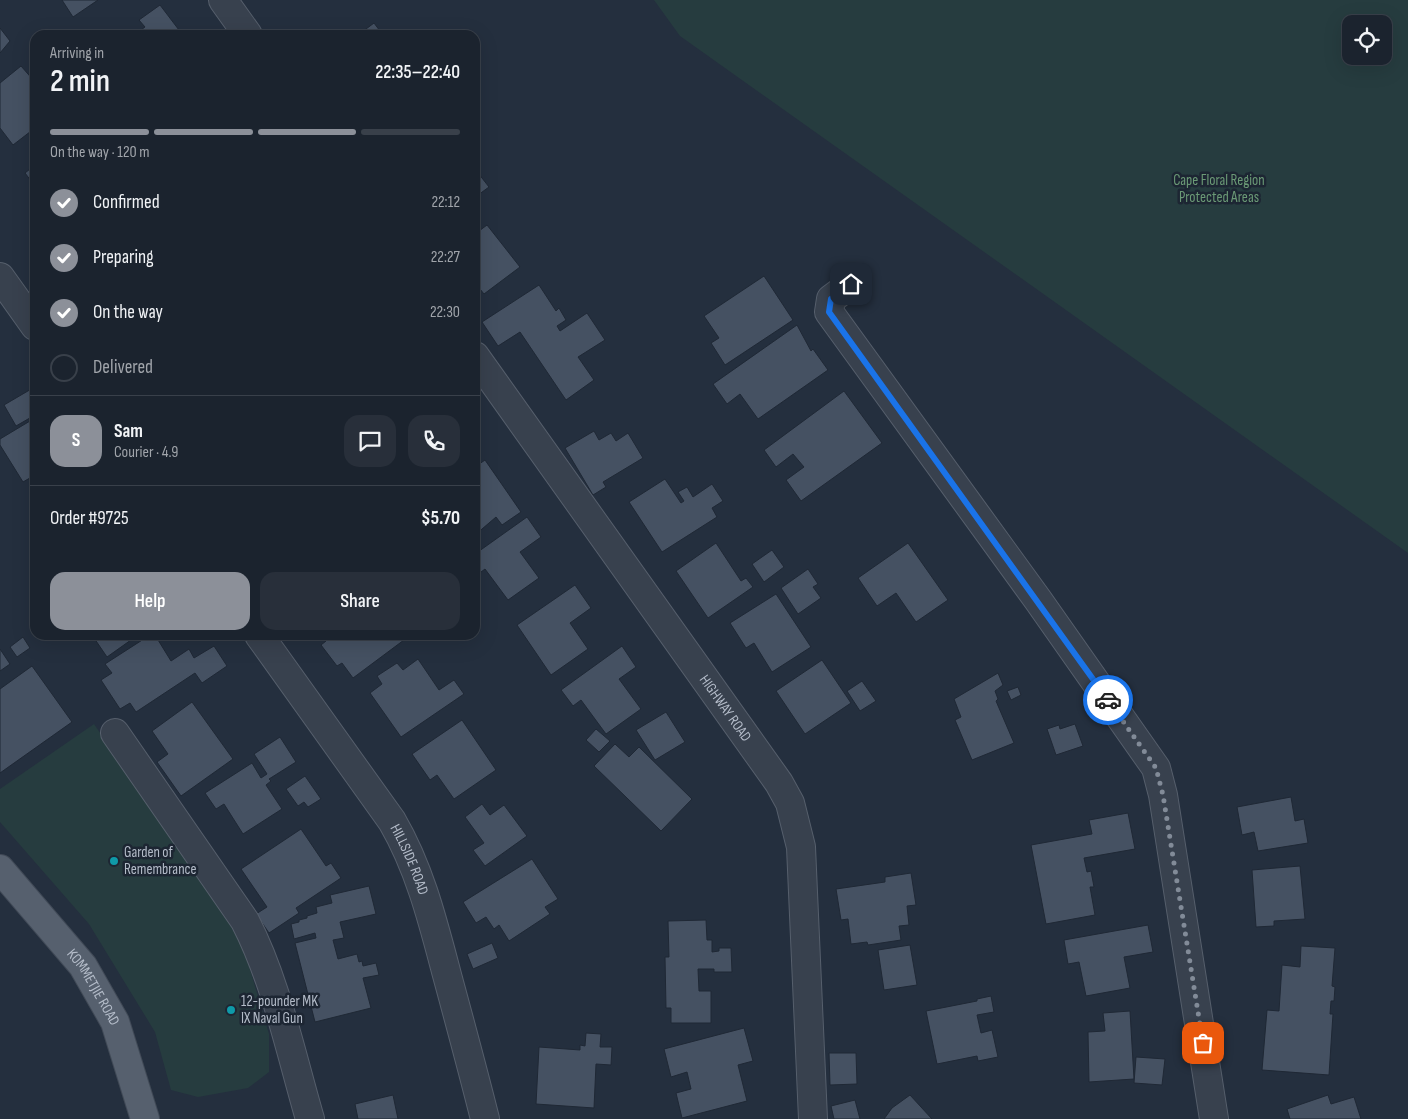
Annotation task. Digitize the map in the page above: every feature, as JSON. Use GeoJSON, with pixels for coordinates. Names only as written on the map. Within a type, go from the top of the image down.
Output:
{"type":"FeatureCollection","features":[{"type":"Feature","properties":{"kind":"main road","name":"KOMMETJIE ROAD"},"geometry":{"type":"LineString","coordinates":[[1,873],[83,966],[115,1022],[145,1119]]}},
{"type":"Feature","properties":{"kind":"street"},"geometry":{"type":"LineString","coordinates":[[222,0],[244,30]]}},
{"type":"Feature","properties":{"kind":"street"},"geometry":{"type":"LineString","coordinates":[[0,277],[30,319]]}},
{"type":"Feature","properties":{"kind":"street"},"geometry":{"type":"LineString","coordinates":[[851,284],[831,299],[829,312],[1038,600],[1156,768],[1163,795],[1214,1119]]}},
{"type":"Feature","properties":{"kind":"street","name":"HIGHWAY ROAD"},"geometry":{"type":"LineString","coordinates":[[480,363],[773,776],[790,804],[801,847],[813,1119]]}},
{"type":"Feature","properties":{"kind":"street","name":"HILLSIDE ROAD"},"geometry":{"type":"LineString","coordinates":[[263,640],[404,841],[414,864],[438,939],[485,1119]]}},
{"type":"Feature","properties":{"kind":"street"},"geometry":{"type":"LineString","coordinates":[[115,733],[252,933],[265,968],[310,1119]]}},
{"type":"Feature","properties":{"kind":"green space","name":"Cape Floral Region Protected Areas"},"geometry":{"type":"Polygon","coordinates":[[[654,0],[1408,0],[1408,553],[680,36],[654,0]]]}},
{"type":"Feature","properties":{"kind":"green space"},"geometry":{"type":"Polygon","coordinates":[[[94,724],[242,942],[269,1034],[269,1072],[248,1088],[198,1097],[171,1090],[155,1032],[89,924],[0,822],[0,789],[94,724]]]}},
{"type":"Feature","properties":{"kind":"building"},"geometry":{"type":"Polygon","coordinates":[[[62,0],[98,0],[73,17],[62,0]]]}},
{"type":"Feature","properties":{"kind":"building"},"geometry":{"type":"Polygon","coordinates":[[[160,5],[179,30],[141,30],[145,27],[139,20],[160,5]]]}},
{"type":"Feature","properties":{"kind":"building"},"geometry":{"type":"Polygon","coordinates":[[[374,23],[379,30],[365,30],[374,23]]]}},
{"type":"Feature","properties":{"kind":"building"},"geometry":{"type":"Polygon","coordinates":[[[0,28],[10,41],[0,53],[0,28]]]}},
{"type":"Feature","properties":{"kind":"building"},"geometry":{"type":"Polygon","coordinates":[[[21,66],[30,76],[30,132],[13,145],[0,128],[0,83],[21,66]]]}},
{"type":"Feature","properties":{"kind":"building"},"geometry":{"type":"Polygon","coordinates":[[[30,169],[30,180],[25,173],[30,169]]]}},
{"type":"Feature","properties":{"kind":"building"},"geometry":{"type":"Polygon","coordinates":[[[480,175],[489,187],[480,194],[480,175]]]}},
{"type":"Feature","properties":{"kind":"building"},"geometry":{"type":"Polygon","coordinates":[[[487,225],[520,267],[484,294],[480,289],[480,230],[487,225]]]}},
{"type":"Feature","properties":{"kind":"building"},"geometry":{"type":"Polygon","coordinates":[[[764,276],[793,320],[725,365],[711,343],[719,338],[704,316],[764,276]]]}},
{"type":"Feature","properties":{"kind":"building"},"geometry":{"type":"Polygon","coordinates":[[[539,285],[556,311],[559,308],[566,320],[557,326],[560,331],[587,313],[605,340],[578,357],[594,380],[566,400],[520,332],[498,346],[482,322],[539,285]]]}},
{"type":"Feature","properties":{"kind":"building"},"geometry":{"type":"Polygon","coordinates":[[[797,325],[811,351],[813,349],[828,370],[758,419],[740,394],[727,404],[713,384],[797,325]]]}},
{"type":"Feature","properties":{"kind":"building"},"geometry":{"type":"Polygon","coordinates":[[[30,390],[30,418],[16,426],[4,405],[30,390]]]}},
{"type":"Feature","properties":{"kind":"building"},"geometry":{"type":"Polygon","coordinates":[[[844,391],[882,443],[801,501],[786,480],[804,467],[793,454],[776,467],[764,450],[844,391]]]}},
{"type":"Feature","properties":{"kind":"building"},"geometry":{"type":"Polygon","coordinates":[[[30,421],[30,478],[23,482],[0,445],[0,439],[30,421]]]}},
{"type":"Feature","properties":{"kind":"building"},"geometry":{"type":"Polygon","coordinates":[[[594,431],[599,440],[611,433],[616,441],[628,433],[643,458],[603,482],[606,487],[593,495],[565,448],[594,431]]]}},
{"type":"Feature","properties":{"kind":"building"},"geometry":{"type":"Polygon","coordinates":[[[485,460],[521,512],[502,525],[496,517],[480,531],[480,464],[485,460]]]}},
{"type":"Feature","properties":{"kind":"building"},"geometry":{"type":"Polygon","coordinates":[[[665,479],[681,503],[684,501],[678,492],[687,487],[693,497],[712,484],[723,501],[712,508],[717,517],[662,552],[629,502],[665,479]]]}},
{"type":"Feature","properties":{"kind":"building"},"geometry":{"type":"Polygon","coordinates":[[[527,517],[541,537],[520,552],[539,578],[508,600],[485,569],[481,572],[480,571],[480,550],[527,517]]]}},
{"type":"Feature","properties":{"kind":"building"},"geometry":{"type":"Polygon","coordinates":[[[716,543],[741,581],[746,578],[753,587],[708,618],[676,571],[716,543]]]}},
{"type":"Feature","properties":{"kind":"building"},"geometry":{"type":"Polygon","coordinates":[[[908,543],[948,600],[916,622],[896,593],[877,606],[858,578],[908,543]]]}},
{"type":"Feature","properties":{"kind":"building"},"geometry":{"type":"Polygon","coordinates":[[[772,550],[784,567],[764,582],[752,564],[772,550]]]}},
{"type":"Feature","properties":{"kind":"building"},"geometry":{"type":"Polygon","coordinates":[[[808,569],[818,584],[813,587],[821,598],[798,614],[781,588],[808,569]]]}},
{"type":"Feature","properties":{"kind":"building"},"geometry":{"type":"Polygon","coordinates":[[[575,585],[591,608],[570,623],[588,649],[551,675],[517,625],[575,585]]]}},
{"type":"Feature","properties":{"kind":"building"},"geometry":{"type":"Polygon","coordinates":[[[776,594],[811,647],[772,672],[754,643],[746,648],[730,623],[776,594]]]}},
{"type":"Feature","properties":{"kind":"building"},"geometry":{"type":"Polygon","coordinates":[[[23,637],[30,648],[17,657],[10,647],[23,637]]]}},
{"type":"Feature","properties":{"kind":"building"},"geometry":{"type":"Polygon","coordinates":[[[95,640],[131,640],[107,657],[95,640]]]}},
{"type":"Feature","properties":{"kind":"building"},"geometry":{"type":"Polygon","coordinates":[[[142,640],[158,640],[171,661],[189,649],[194,658],[214,646],[227,666],[202,683],[195,673],[136,712],[130,703],[120,709],[101,680],[112,673],[105,664],[142,640]]]}},
{"type":"Feature","properties":{"kind":"building"},"geometry":{"type":"Polygon","coordinates":[[[404,640],[353,678],[342,663],[337,666],[321,645],[326,641],[404,640]]]}},
{"type":"Feature","properties":{"kind":"building"},"geometry":{"type":"Polygon","coordinates":[[[622,646],[636,667],[619,679],[641,709],[606,734],[581,700],[573,706],[561,690],[622,646]]]}},
{"type":"Feature","properties":{"kind":"building"},"geometry":{"type":"Polygon","coordinates":[[[0,649],[10,664],[0,671],[0,649]]]}},
{"type":"Feature","properties":{"kind":"building"},"geometry":{"type":"Polygon","coordinates":[[[418,659],[439,690],[454,680],[464,694],[401,737],[370,693],[382,684],[377,676],[397,663],[403,670],[418,659]]]}},
{"type":"Feature","properties":{"kind":"building"},"geometry":{"type":"Polygon","coordinates":[[[822,660],[851,703],[805,734],[776,691],[822,660]]]}},
{"type":"Feature","properties":{"kind":"building"},"geometry":{"type":"Polygon","coordinates":[[[32,666],[72,722],[0,773],[0,689],[32,666]]]}},
{"type":"Feature","properties":{"kind":"building"},"geometry":{"type":"Polygon","coordinates":[[[998,673],[1003,685],[995,691],[998,699],[996,701],[1014,743],[972,760],[955,720],[961,717],[954,699],[998,673]]]}},
{"type":"Feature","properties":{"kind":"building"},"geometry":{"type":"Polygon","coordinates":[[[862,681],[876,701],[860,711],[847,691],[862,681]]]}},
{"type":"Feature","properties":{"kind":"building"},"geometry":{"type":"Polygon","coordinates":[[[1018,687],[1021,695],[1011,700],[1007,691],[1018,687]]]}},
{"type":"Feature","properties":{"kind":"building"},"geometry":{"type":"Polygon","coordinates":[[[192,702],[233,759],[181,796],[157,762],[168,754],[152,731],[192,702]]]}},
{"type":"Feature","properties":{"kind":"building"},"geometry":{"type":"Polygon","coordinates":[[[666,712],[685,742],[655,760],[636,730],[666,712]]]}},
{"type":"Feature","properties":{"kind":"building"},"geometry":{"type":"Polygon","coordinates":[[[462,720],[496,770],[454,799],[437,775],[430,780],[412,754],[462,720]]]}},
{"type":"Feature","properties":{"kind":"building"},"geometry":{"type":"Polygon","coordinates":[[[1075,724],[1083,746],[1056,755],[1047,729],[1059,725],[1060,729],[1075,724]]]}},
{"type":"Feature","properties":{"kind":"building"},"geometry":{"type":"Polygon","coordinates":[[[596,729],[610,741],[599,752],[586,740],[596,729]]]}},
{"type":"Feature","properties":{"kind":"building"},"geometry":{"type":"Polygon","coordinates":[[[280,737],[296,762],[269,779],[271,781],[266,785],[282,809],[243,834],[224,804],[216,809],[205,793],[252,763],[261,778],[267,774],[254,754],[280,737]]]}},
{"type":"Feature","properties":{"kind":"building"},"geometry":{"type":"Polygon","coordinates":[[[615,744],[629,757],[639,747],[692,799],[661,831],[594,766],[615,744]]]}},
{"type":"Feature","properties":{"kind":"building"},"geometry":{"type":"Polygon","coordinates":[[[305,776],[321,799],[308,807],[304,802],[298,806],[286,789],[305,776]]]}},
{"type":"Feature","properties":{"kind":"building"},"geometry":{"type":"Polygon","coordinates":[[[1291,797],[1295,821],[1304,819],[1308,843],[1258,851],[1254,832],[1242,835],[1237,807],[1291,797]]]}},
{"type":"Feature","properties":{"kind":"building"},"geometry":{"type":"Polygon","coordinates":[[[482,804],[490,815],[504,805],[527,836],[485,866],[473,850],[484,843],[465,817],[482,804]]]}},
{"type":"Feature","properties":{"kind":"building"},"geometry":{"type":"Polygon","coordinates":[[[1128,813],[1135,849],[1084,858],[1087,872],[1091,871],[1094,887],[1090,887],[1095,915],[1046,924],[1031,845],[1092,834],[1089,820],[1128,813]]]}},
{"type":"Feature","properties":{"kind":"building"},"geometry":{"type":"Polygon","coordinates":[[[301,829],[326,866],[331,863],[341,878],[296,908],[299,913],[269,933],[256,914],[267,907],[241,869],[301,829]]]}},
{"type":"Feature","properties":{"kind":"building"},"geometry":{"type":"Polygon","coordinates":[[[532,859],[558,899],[545,907],[550,914],[509,941],[499,925],[494,929],[486,917],[476,923],[463,902],[532,859]]]}},
{"type":"Feature","properties":{"kind":"building"},"geometry":{"type":"Polygon","coordinates":[[[1300,866],[1305,919],[1274,921],[1274,926],[1256,927],[1252,870],[1300,866]]]}},
{"type":"Feature","properties":{"kind":"building"},"geometry":{"type":"Polygon","coordinates":[[[911,873],[916,905],[907,906],[909,925],[899,926],[901,940],[868,945],[867,942],[851,944],[848,919],[841,920],[836,889],[885,882],[885,877],[911,873]]]}},
{"type":"Feature","properties":{"kind":"building"},"geometry":{"type":"Polygon","coordinates":[[[369,886],[376,914],[340,922],[344,938],[333,940],[338,959],[357,954],[359,962],[362,961],[363,966],[376,963],[379,975],[363,978],[371,1008],[315,1022],[295,943],[316,938],[315,933],[294,939],[291,924],[317,913],[316,907],[332,903],[330,895],[369,886]]]}},
{"type":"Feature","properties":{"kind":"building"},"geometry":{"type":"Polygon","coordinates":[[[706,920],[707,940],[712,940],[712,952],[719,951],[719,948],[731,948],[732,972],[714,972],[714,969],[698,969],[699,991],[711,991],[711,1023],[671,1023],[671,1008],[666,1008],[665,957],[669,957],[668,921],[706,920]]]}},
{"type":"Feature","properties":{"kind":"building"},"geometry":{"type":"Polygon","coordinates":[[[1148,925],[1153,952],[1124,957],[1130,988],[1086,996],[1079,962],[1068,964],[1064,940],[1148,925]]]}},
{"type":"Feature","properties":{"kind":"building"},"geometry":{"type":"Polygon","coordinates":[[[492,943],[498,958],[473,969],[467,954],[492,943]]]}},
{"type":"Feature","properties":{"kind":"building"},"geometry":{"type":"Polygon","coordinates":[[[910,945],[917,985],[884,990],[878,950],[910,945]]]}},
{"type":"Feature","properties":{"kind":"building"},"geometry":{"type":"Polygon","coordinates":[[[1301,946],[1335,948],[1332,986],[1335,987],[1334,1001],[1331,1001],[1330,1014],[1333,1014],[1329,1075],[1262,1070],[1267,1010],[1279,1011],[1282,965],[1300,967],[1301,946]]]}},
{"type":"Feature","properties":{"kind":"building"},"geometry":{"type":"Polygon","coordinates":[[[991,996],[994,1012],[977,1015],[981,1033],[992,1030],[998,1057],[978,1061],[977,1056],[937,1064],[926,1011],[977,1001],[977,999],[991,996]]]}},
{"type":"Feature","properties":{"kind":"building"},"geometry":{"type":"Polygon","coordinates":[[[1130,1011],[1134,1079],[1089,1082],[1088,1032],[1105,1031],[1103,1013],[1130,1011]]]}},
{"type":"Feature","properties":{"kind":"building"},"geometry":{"type":"Polygon","coordinates":[[[744,1028],[753,1061],[738,1065],[747,1101],[682,1118],[676,1093],[691,1089],[687,1072],[671,1077],[664,1049],[744,1028]]]}},
{"type":"Feature","properties":{"kind":"building"},"geometry":{"type":"Polygon","coordinates":[[[586,1033],[601,1034],[600,1047],[612,1047],[611,1065],[596,1064],[594,1108],[536,1104],[539,1047],[580,1050],[580,1045],[585,1046],[586,1033]]]}},
{"type":"Feature","properties":{"kind":"building"},"geometry":{"type":"Polygon","coordinates":[[[829,1053],[856,1053],[857,1084],[830,1085],[829,1053]]]}},
{"type":"Feature","properties":{"kind":"building"},"geometry":{"type":"Polygon","coordinates":[[[1136,1057],[1165,1059],[1162,1085],[1134,1083],[1136,1057]]]}},
{"type":"Feature","properties":{"kind":"building"},"geometry":{"type":"Polygon","coordinates":[[[393,1095],[398,1119],[358,1119],[355,1104],[393,1095]]]}},
{"type":"Feature","properties":{"kind":"building"},"geometry":{"type":"Polygon","coordinates":[[[910,1095],[932,1119],[884,1119],[892,1108],[910,1095]]]}},
{"type":"Feature","properties":{"kind":"building"},"geometry":{"type":"Polygon","coordinates":[[[1328,1095],[1331,1104],[1354,1097],[1361,1119],[1290,1119],[1287,1109],[1328,1095]]]}},
{"type":"Feature","properties":{"kind":"building"},"geometry":{"type":"Polygon","coordinates":[[[855,1100],[860,1119],[834,1119],[831,1106],[855,1100]]]}},
{"type":"Feature","properties":{"kind":"way so far"},"geometry":{"type":"LineString","coordinates":[[1108,700],[1156,768],[1163,795],[1203,1043]]}},
{"type":"Feature","properties":{"kind":"place","name":"Garden of Remembrance"},"geometry":{"type":"Point","coordinates":[114,861]}},
{"type":"Feature","properties":{"kind":"place","name":"12-pounder MK IX Naval Gun"},"geometry":{"type":"Point","coordinates":[231,1010]}},
{"type":"Feature","properties":{"kind":"route"},"geometry":{"type":"LineString","coordinates":[[851,284],[831,299],[828,308],[829,312],[1038,600],[1108,700]]}}]}
